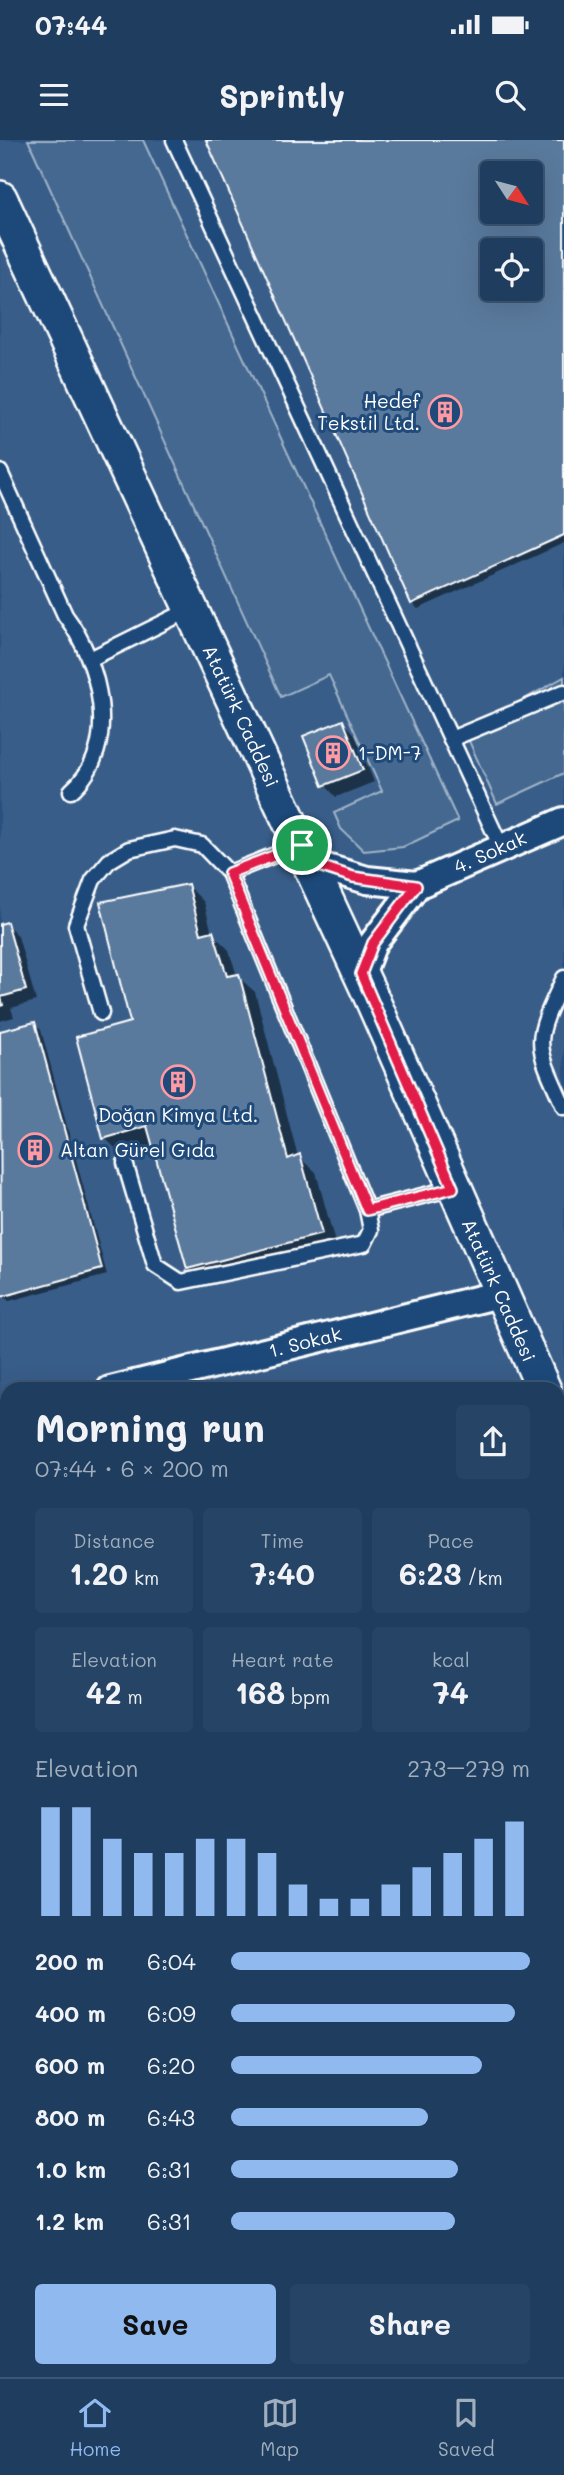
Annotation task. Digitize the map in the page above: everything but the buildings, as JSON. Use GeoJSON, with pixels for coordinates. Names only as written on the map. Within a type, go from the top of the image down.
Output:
{"type":"FeatureCollection","features":[{"type":"Feature","properties":{"kind":"street","name":"Atatürk Caddesi"},"geometry":{"type":"LineString","coordinates":[[0,198],[361,974],[540,1382]]}},
{"type":"Feature","properties":{"kind":"street","name":"4. Sokak"},"geometry":{"type":"LineString","coordinates":[[416,886],[564,821]]}},
{"type":"Feature","properties":{"kind":"street"},"geometry":{"type":"LineString","coordinates":[[306,854],[353,877],[416,886],[373,943],[361,974]]}},
{"type":"Feature","properties":{"kind":"street","name":"1. Sokak"},"geometry":{"type":"LineString","coordinates":[[142,1382],[500,1294]]}},
{"type":"Feature","properties":{"kind":"lane"},"geometry":{"type":"LineString","coordinates":[[174,140],[501,847]]}},
{"type":"Feature","properties":{"kind":"lane"},"geometry":{"type":"LineString","coordinates":[[0,472],[65,615],[80,635],[90,659],[98,692],[100,741],[92,766],[71,791]]}},
{"type":"Feature","properties":{"kind":"lane"},"geometry":{"type":"LineString","coordinates":[[90,659],[191,609]]}},
{"type":"Feature","properties":{"kind":"lane"},"geometry":{"type":"LineString","coordinates":[[451,738],[564,692]]}},
{"type":"Feature","properties":{"kind":"lane"},"geometry":{"type":"LineString","coordinates":[[101,1013],[76,925],[93,880],[109,861],[129,849],[175,839],[202,845],[229,873],[367,1210],[371,1230],[364,1244],[181,1282],[155,1265],[125,1163]]}},
{"type":"Feature","properties":{"kind":"lane"},"geometry":{"type":"LineString","coordinates":[[229,873],[306,854]]}},
{"type":"Feature","properties":{"kind":"lane"},"geometry":{"type":"LineString","coordinates":[[564,978],[539,1039],[540,1055],[564,1107]]}},
{"type":"Feature","properties":{"kind":"lane"},"geometry":{"type":"LineString","coordinates":[[367,1210],[453,1188]]}},
{"type":"Feature","properties":{"kind":"shaded area"},"geometry":{"type":"Polygon","coordinates":[[[0,140],[564,140],[564,1382],[0,1382],[0,140]]]}},
{"type":"Feature","properties":{"kind":"shaded area"},"geometry":{"type":"Polygon","coordinates":[[[28,140],[143,140],[458,821],[403,847],[364,851],[341,829],[334,813],[382,791],[329,675],[281,697],[28,140]]]}},
{"type":"Feature","properties":{"kind":"shaded area"},"geometry":{"type":"Polygon","coordinates":[[[564,677],[564,773],[497,804],[465,732],[564,677]]]}},
{"type":"Feature","properties":{"kind":"place","name":"Hedef Tekstil Ltd."},"geometry":{"type":"Point","coordinates":[445,412]}},
{"type":"Feature","properties":{"kind":"place","name":"1-DM-7"},"geometry":{"type":"Point","coordinates":[333,753]}},
{"type":"Feature","properties":{"kind":"place","name":"Doğan Kimya Ltd."},"geometry":{"type":"Point","coordinates":[178,1082]}},
{"type":"Feature","properties":{"kind":"place","name":"Altan Gürel Gıda"},"geometry":{"type":"Point","coordinates":[35,1150]}},
{"type":"Feature","properties":{"kind":"route"},"geometry":{"type":"LineString","coordinates":[[302,845],[310,863],[353,877],[416,886],[373,943],[361,974],[453,1188],[367,1210],[229,873],[302,845]]}}]}
